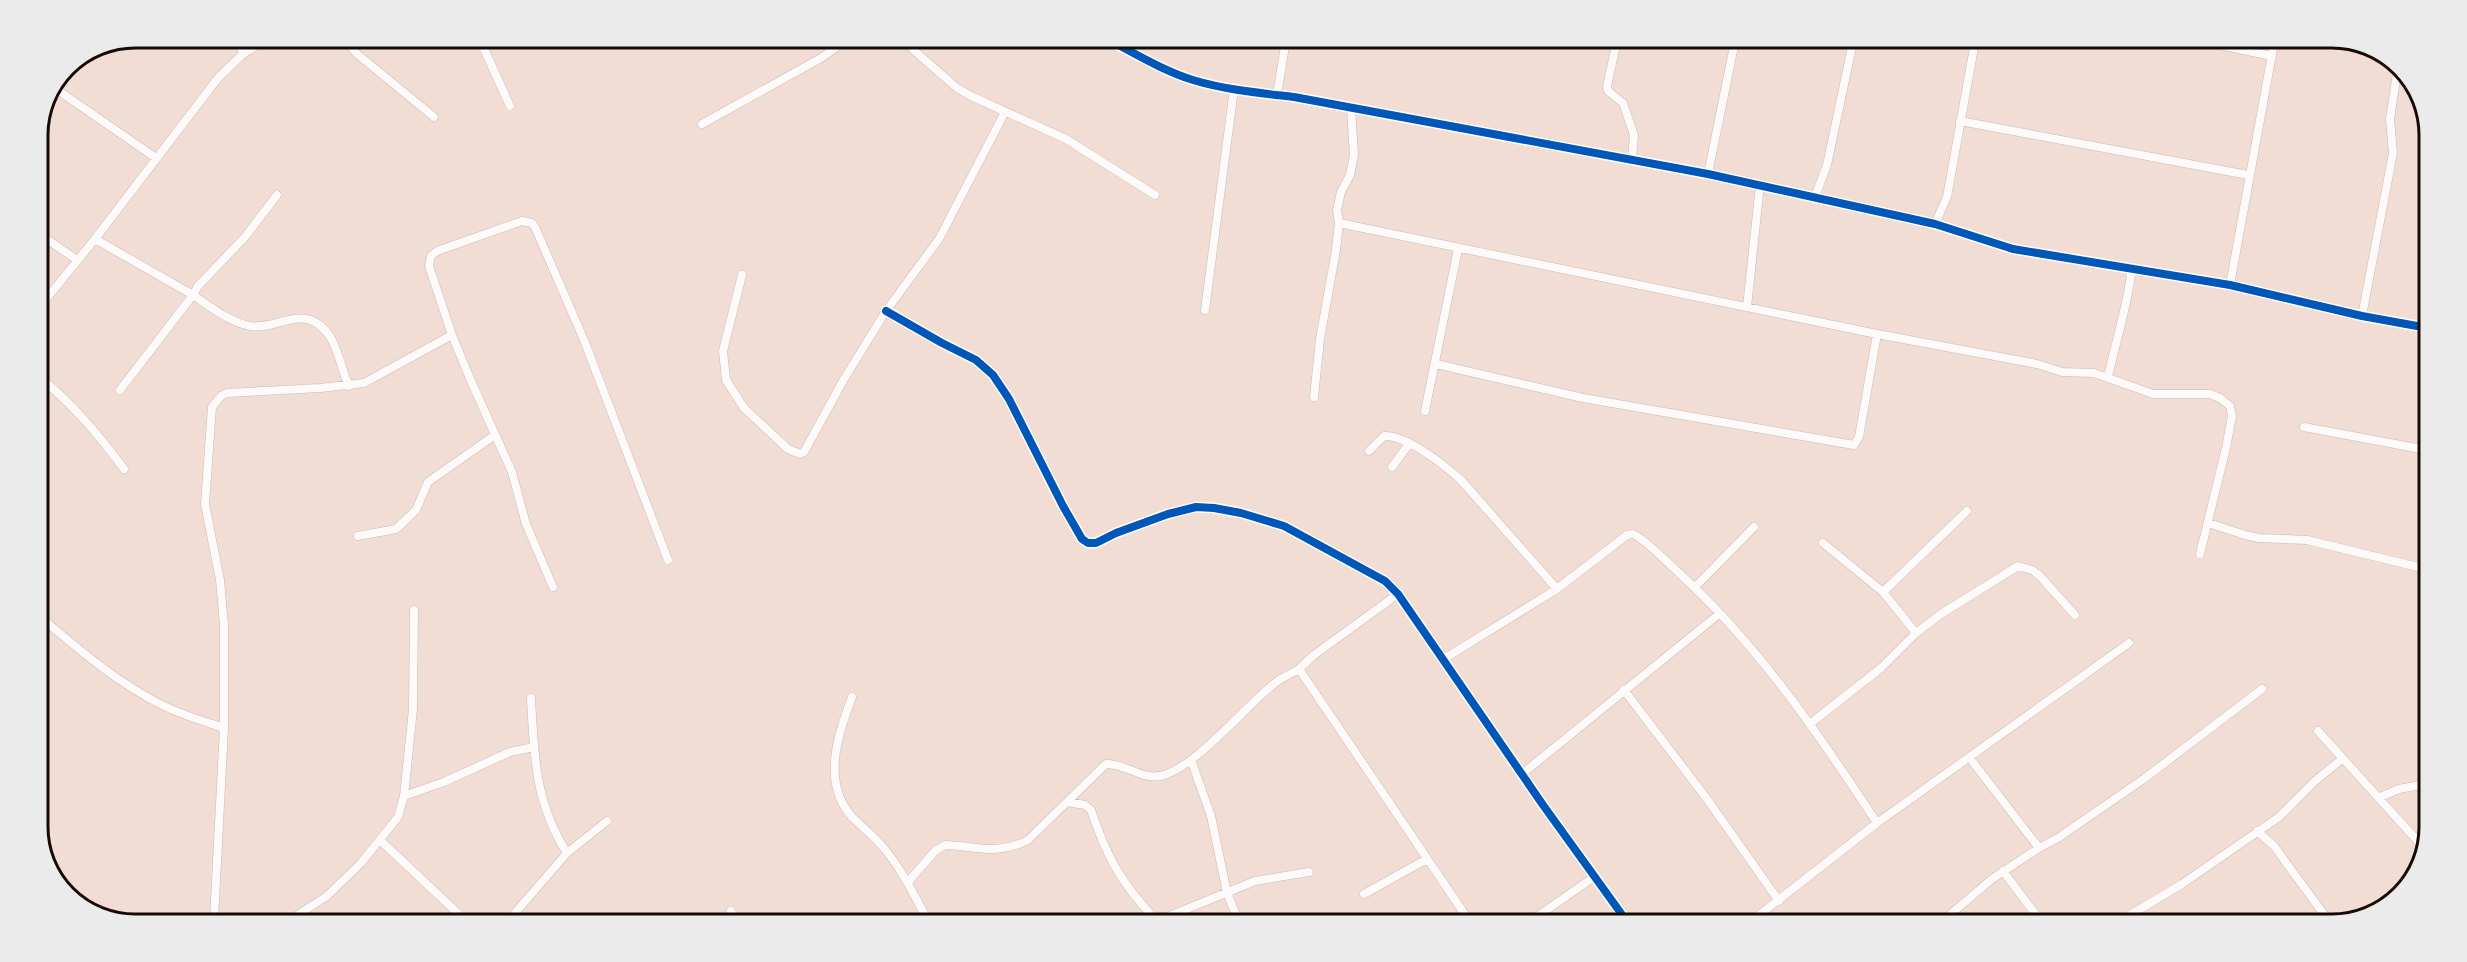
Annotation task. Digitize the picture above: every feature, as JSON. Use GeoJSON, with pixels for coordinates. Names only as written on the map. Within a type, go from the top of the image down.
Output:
{"type":"FeatureCollection","features":[{"type":"Feature","properties":{"kind":"street"},"geometry":{"type":"LineString","coordinates":[[241,48],[244,53]]}},
{"type":"Feature","properties":{"kind":"street"},"geometry":{"type":"LineString","coordinates":[[48,296],[95,239],[218,78],[244,53],[253,48]]}},
{"type":"Feature","properties":{"kind":"street"},"geometry":{"type":"LineString","coordinates":[[352,48],[434,117]]}},
{"type":"Feature","properties":{"kind":"street"},"geometry":{"type":"LineString","coordinates":[[484,48],[510,106]]}},
{"type":"Feature","properties":{"kind":"street"},"geometry":{"type":"LineString","coordinates":[[702,124],[835,48]]}},
{"type":"Feature","properties":{"kind":"street"},"geometry":{"type":"LineString","coordinates":[[911,48],[957,88],[1066,139],[1155,195]]}},
{"type":"Feature","properties":{"kind":"street"},"geometry":{"type":"LineString","coordinates":[[1124,48],[1193,80],[1234,89],[1352,108],[1708,174],[1935,224],[2013,249],[2230,285],[2362,316],[2419,326]]}},
{"type":"Feature","properties":{"kind":"street"},"geometry":{"type":"LineString","coordinates":[[1276,95],[1285,48]]}},
{"type":"Feature","properties":{"kind":"street"},"geometry":{"type":"LineString","coordinates":[[1615,48],[1607,86],[1608,92],[1622,100],[1626,111],[1634,135],[1632,160]]}},
{"type":"Feature","properties":{"kind":"street"},"geometry":{"type":"LineString","coordinates":[[1708,174],[1734,48]]}},
{"type":"Feature","properties":{"kind":"street"},"geometry":{"type":"LineString","coordinates":[[1815,197],[1830,154],[1852,48]]}},
{"type":"Feature","properties":{"kind":"street"},"geometry":{"type":"LineString","coordinates":[[1935,224],[1947,197],[1974,48]]}},
{"type":"Feature","properties":{"kind":"street"},"geometry":{"type":"LineString","coordinates":[[2234,48],[2272,56]]}},
{"type":"Feature","properties":{"kind":"street"},"geometry":{"type":"LineString","coordinates":[[2230,285],[2248,175],[2273,48]]}},
{"type":"Feature","properties":{"kind":"street"},"geometry":{"type":"LineString","coordinates":[[2362,316],[2393,153],[2390,119],[2397,76]]}},
{"type":"Feature","properties":{"kind":"street"},"geometry":{"type":"LineString","coordinates":[[1204,310],[1234,89]]}},
{"type":"Feature","properties":{"kind":"street"},"geometry":{"type":"LineString","coordinates":[[60,92],[156,158]]}},
{"type":"Feature","properties":{"kind":"street"},"geometry":{"type":"LineString","coordinates":[[1314,397],[1320,339],[1333,273],[1339,222],[1336,210],[1341,192],[1350,175],[1354,155],[1352,108]]}},
{"type":"Feature","properties":{"kind":"street"},"geometry":{"type":"LineString","coordinates":[[742,275],[723,351],[726,380],[744,408],[796,454],[804,452],[844,379],[886,311],[939,239],[1005,112]]}},
{"type":"Feature","properties":{"kind":"street"},"geometry":{"type":"LineString","coordinates":[[1960,121],[2248,175]]}},
{"type":"Feature","properties":{"kind":"street"},"geometry":{"type":"LineString","coordinates":[[1747,307],[1760,185]]}},
{"type":"Feature","properties":{"kind":"street"},"geometry":{"type":"LineString","coordinates":[[120,390],[198,286],[245,237],[277,195]]}},
{"type":"Feature","properties":{"kind":"street"},"geometry":{"type":"LineString","coordinates":[[553,587],[526,524],[512,472],[452,335],[429,266],[431,256],[437,251],[522,221],[532,223],[584,340],[668,560]]}},
{"type":"Feature","properties":{"kind":"street"},"geometry":{"type":"LineString","coordinates":[[1339,222],[1458,249],[2037,364],[2062,372],[2094,373],[2153,394],[2210,394],[2230,406],[2232,416],[2200,554]]}},
{"type":"Feature","properties":{"kind":"street"},"geometry":{"type":"LineString","coordinates":[[95,239],[193,295],[228,318],[250,326],[297,318],[308,319],[319,324],[332,341],[349,386]]}},
{"type":"Feature","properties":{"kind":"street"},"geometry":{"type":"LineString","coordinates":[[48,240],[77,260]]}},
{"type":"Feature","properties":{"kind":"street"},"geometry":{"type":"LineString","coordinates":[[1425,411],[1458,249]]}},
{"type":"Feature","properties":{"kind":"street"},"geometry":{"type":"LineString","coordinates":[[2108,377],[2114,345],[2127,307],[2132,267]]}},
{"type":"Feature","properties":{"kind":"street"},"geometry":{"type":"LineString","coordinates":[[886,311],[976,360],[993,375],[1009,399],[1063,506],[1082,539],[1088,543],[1096,543],[1116,533],[1168,514],[1196,507],[1241,513],[1284,526],[1385,581],[1398,594],[1621,914]]}},
{"type":"Feature","properties":{"kind":"street"},"geometry":{"type":"LineString","coordinates":[[1436,364],[1583,398],[1854,445],[1859,437],[1877,334]]}},
{"type":"Feature","properties":{"kind":"street"},"geometry":{"type":"LineString","coordinates":[[214,914],[224,728],[224,625],[220,580],[205,504],[212,407],[216,400],[227,393],[349,386],[364,383],[452,335]]}},
{"type":"Feature","properties":{"kind":"street"},"geometry":{"type":"LineString","coordinates":[[48,384],[92,426],[124,469]]}},
{"type":"Feature","properties":{"kind":"street"},"geometry":{"type":"LineString","coordinates":[[2304,427],[2419,449]]}},
{"type":"Feature","properties":{"kind":"street"},"geometry":{"type":"LineString","coordinates":[[358,536],[396,529],[416,510],[428,482],[495,435]]}},
{"type":"Feature","properties":{"kind":"street"},"geometry":{"type":"LineString","coordinates":[[1369,452],[1384,436],[1391,436],[1409,444],[1449,469],[1557,590]]}},
{"type":"Feature","properties":{"kind":"street"},"geometry":{"type":"LineString","coordinates":[[1392,467],[1409,444]]}},
{"type":"Feature","properties":{"kind":"street"},"geometry":{"type":"LineString","coordinates":[[1883,592],[1967,511]]}},
{"type":"Feature","properties":{"kind":"street"},"geometry":{"type":"LineString","coordinates":[[2208,523],[2259,538],[2307,540],[2419,567]]}},
{"type":"Feature","properties":{"kind":"street"},"geometry":{"type":"LineString","coordinates":[[1695,588],[1754,526]]}},
{"type":"Feature","properties":{"kind":"street"},"geometry":{"type":"LineString","coordinates":[[1442,660],[1557,590],[1627,535],[1633,534],[1695,588],[1757,654],[1811,723],[1877,823]]}},
{"type":"Feature","properties":{"kind":"street"},"geometry":{"type":"LineString","coordinates":[[1823,543],[1883,592],[1916,633]]}},
{"type":"Feature","properties":{"kind":"street"},"geometry":{"type":"LineString","coordinates":[[1811,723],[1881,668],[1916,633],[1941,614],[2018,566],[2032,570],[2039,575],[2075,615]]}},
{"type":"Feature","properties":{"kind":"street"},"geometry":{"type":"LineString","coordinates":[[908,882],[935,851],[945,844],[988,851],[1018,845],[1028,840],[1106,764],[1114,763],[1154,777],[1162,776],[1191,760],[1279,681],[1299,669],[1314,655],[1398,594]]}},
{"type":"Feature","properties":{"kind":"street"},"geometry":{"type":"LineString","coordinates":[[299,914],[327,896],[361,863],[398,816],[404,796],[413,709],[414,610]]}},
{"type":"Feature","properties":{"kind":"street"},"geometry":{"type":"LineString","coordinates":[[1522,774],[1719,614]]}},
{"type":"Feature","properties":{"kind":"street"},"geometry":{"type":"LineString","coordinates":[[48,623],[90,658],[132,688],[165,706],[224,728]]}},
{"type":"Feature","properties":{"kind":"street"},"geometry":{"type":"LineString","coordinates":[[1761,914],[1877,823],[2129,643]]}},
{"type":"Feature","properties":{"kind":"street"},"geometry":{"type":"LineString","coordinates":[[1299,669],[1465,914]]}},
{"type":"Feature","properties":{"kind":"street"},"geometry":{"type":"LineString","coordinates":[[1951,914],[2003,871],[2058,838],[2145,778],[2262,689]]}},
{"type":"Feature","properties":{"kind":"street"},"geometry":{"type":"LineString","coordinates":[[1624,690],[1707,799],[1779,901]]}},
{"type":"Feature","properties":{"kind":"street"},"geometry":{"type":"LineString","coordinates":[[531,698],[538,788],[554,833],[567,853]]}},
{"type":"Feature","properties":{"kind":"street"},"geometry":{"type":"LineString","coordinates":[[852,698],[835,748],[837,785],[851,815],[881,844],[908,882],[924,914]]}},
{"type":"Feature","properties":{"kind":"street"},"geometry":{"type":"LineString","coordinates":[[2318,731],[2418,841]]}},
{"type":"Feature","properties":{"kind":"street"},"geometry":{"type":"LineString","coordinates":[[404,796],[444,783],[510,752],[534,747]]}},
{"type":"Feature","properties":{"kind":"street"},"geometry":{"type":"LineString","coordinates":[[1969,757],[2039,848]]}},
{"type":"Feature","properties":{"kind":"street"},"geometry":{"type":"LineString","coordinates":[[2132,914],[2182,884],[2279,817],[2314,781],[2342,759]]}},
{"type":"Feature","properties":{"kind":"street"},"geometry":{"type":"LineString","coordinates":[[1191,760],[1211,816],[1227,893],[1236,914]]}},
{"type":"Feature","properties":{"kind":"street"},"geometry":{"type":"LineString","coordinates":[[2380,797],[2419,784]]}},
{"type":"Feature","properties":{"kind":"street"},"geometry":{"type":"LineString","coordinates":[[1068,802],[1084,805],[1091,810],[1114,869],[1149,914]]}},
{"type":"Feature","properties":{"kind":"street"},"geometry":{"type":"LineString","coordinates":[[514,914],[567,853],[607,821]]}},
{"type":"Feature","properties":{"kind":"street"},"geometry":{"type":"LineString","coordinates":[[2257,831],[2274,846],[2324,914]]}},
{"type":"Feature","properties":{"kind":"street"},"geometry":{"type":"LineString","coordinates":[[380,840],[459,914]]}},
{"type":"Feature","properties":{"kind":"street"},"geometry":{"type":"LineString","coordinates":[[1364,894],[1427,859]]}},
{"type":"Feature","properties":{"kind":"street"},"geometry":{"type":"LineString","coordinates":[[2003,871],[2035,914]]}},
{"type":"Feature","properties":{"kind":"street"},"geometry":{"type":"LineString","coordinates":[[1173,914],[1264,879],[1309,872]]}},
{"type":"Feature","properties":{"kind":"street"},"geometry":{"type":"LineString","coordinates":[[1541,914],[1594,877]]}},
{"type":"Feature","properties":{"kind":"cycle path"},"geometry":{"type":"LineString","coordinates":[[1124,48],[1171,72],[1218,86],[1294,97],[1708,174],[1935,224],[2013,249],[2230,285],[2362,316],[2419,326]]}},
{"type":"Feature","properties":{"kind":"cycle path"},"geometry":{"type":"LineString","coordinates":[[886,311],[976,360],[993,375],[1009,399],[1063,506],[1082,539],[1088,543],[1096,543],[1116,533],[1168,514],[1196,507],[1214,508],[1241,513],[1284,526],[1385,581],[1398,594],[1543,805],[1622,914]]}}]}
